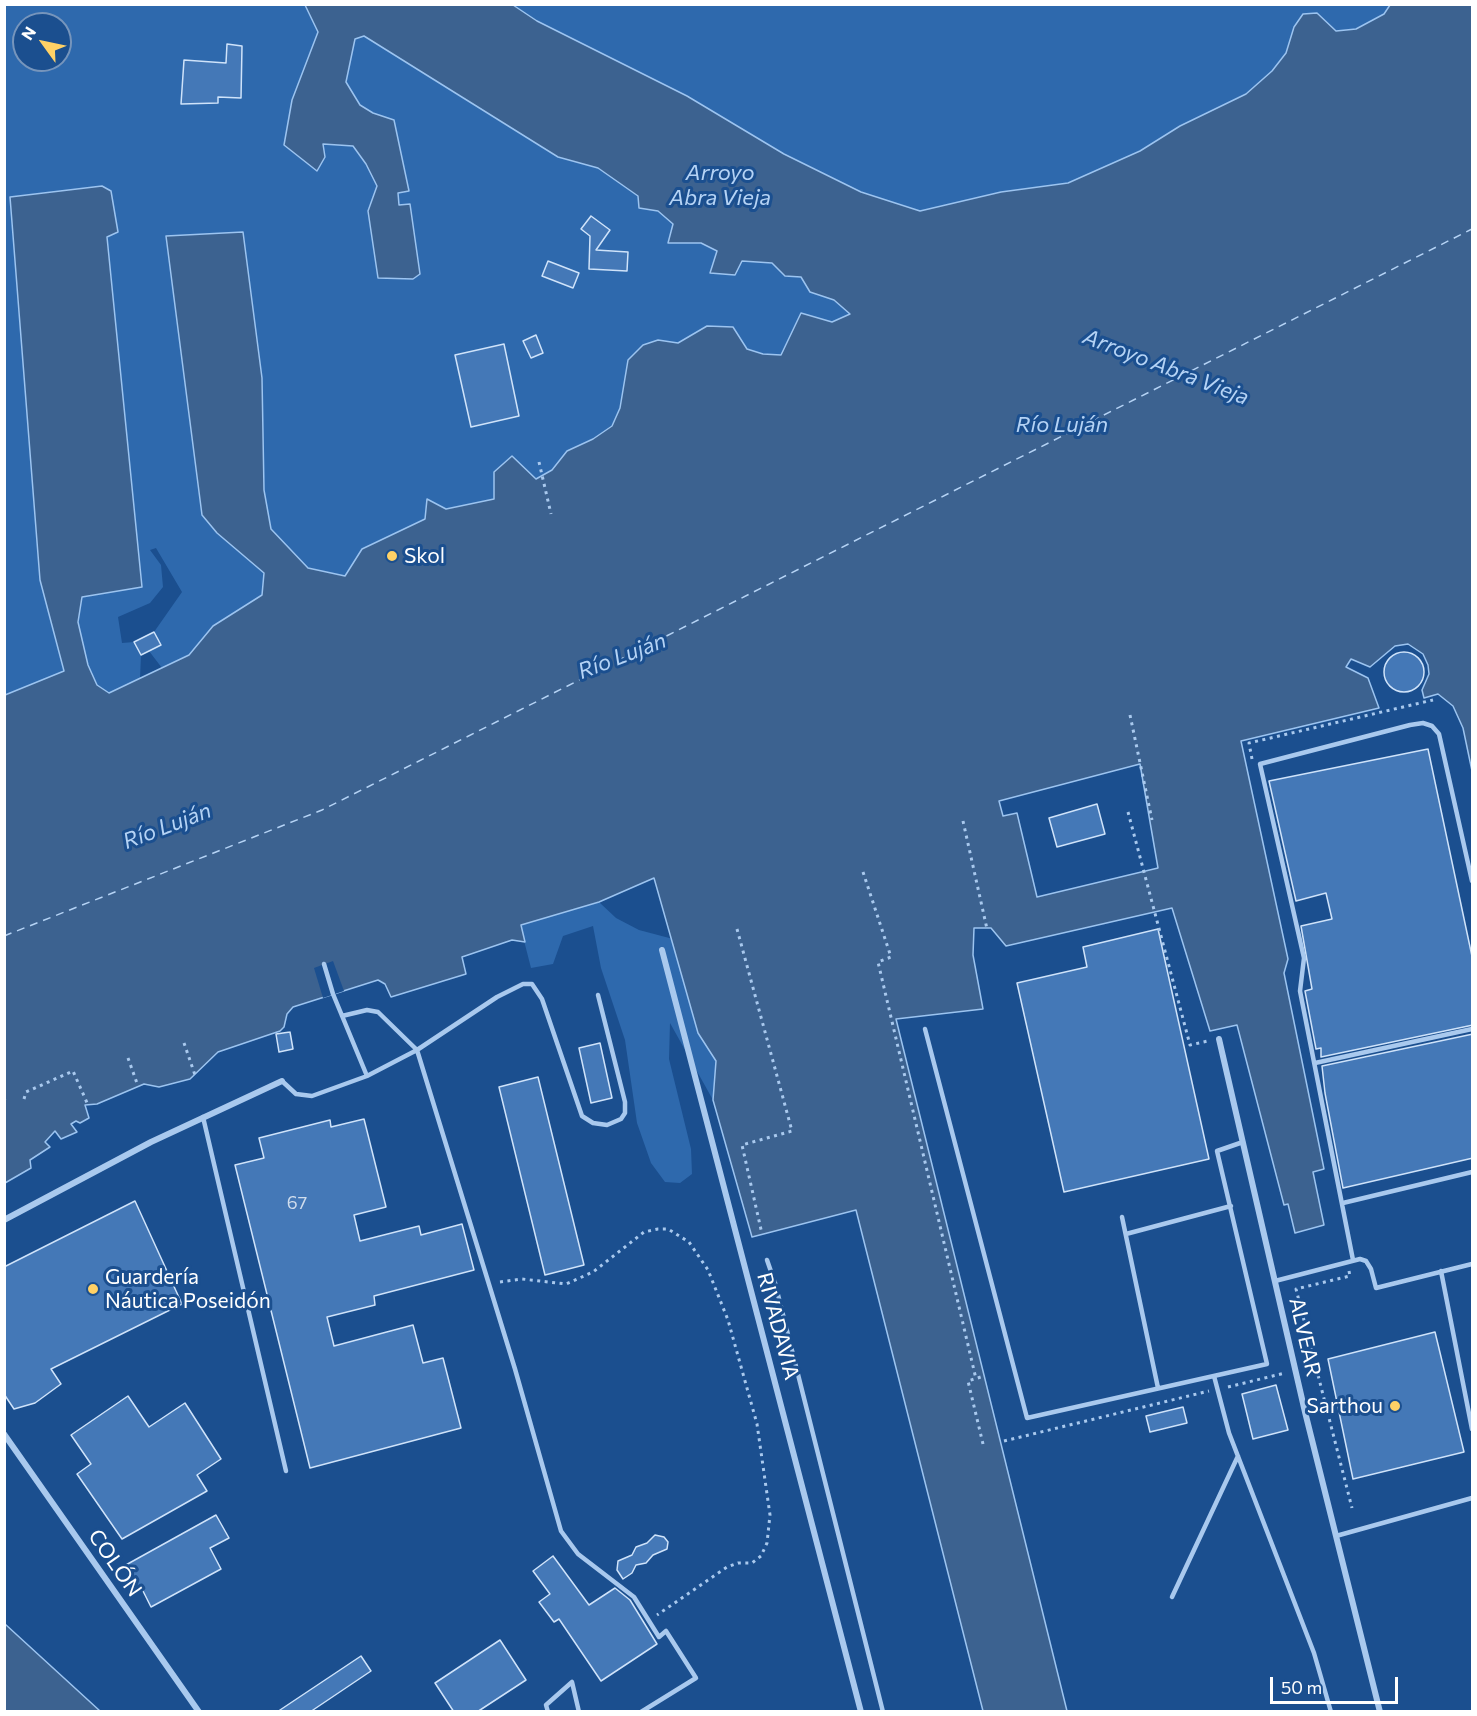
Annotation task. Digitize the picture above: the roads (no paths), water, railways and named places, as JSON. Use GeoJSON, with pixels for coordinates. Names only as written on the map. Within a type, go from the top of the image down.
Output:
{"type":"FeatureCollection","features":[{"type":"Feature","properties":{"kind":"street","name":"RIVADAVIA"},"geometry":{"type":"LineString","coordinates":[[662,950],[861,1712]]}},
{"type":"Feature","properties":{"kind":"street","name":"ALVEAR"},"geometry":{"type":"LineString","coordinates":[[1219,1039],[1295,1369],[1380,1712]]}},
{"type":"Feature","properties":{"kind":"street"},"geometry":{"type":"LineString","coordinates":[[4,1220],[203,1117],[282,1080]]}},
{"type":"Feature","properties":{"kind":"street","name":"COLÓN"},"geometry":{"type":"LineString","coordinates":[[4,1434],[199,1712]]}},
{"type":"Feature","properties":{"kind":"lane"},"geometry":{"type":"LineString","coordinates":[[1353,1260],[1300,991],[1304,958],[1260,764],[1410,725],[1423,723],[1432,726],[1439,734],[1473,881]]}},
{"type":"Feature","properties":{"kind":"lane"},"geometry":{"type":"LineString","coordinates":[[324,964],[342,1016],[367,1076]]}},
{"type":"Feature","properties":{"kind":"lane"},"geometry":{"type":"LineString","coordinates":[[282,1080],[297,1094],[312,1096],[367,1076],[417,1050],[496,997],[523,984],[532,984],[542,999],[582,1116],[593,1123],[607,1125],[621,1119],[625,1113],[625,1102],[598,995]]}},
{"type":"Feature","properties":{"kind":"lane"},"geometry":{"type":"LineString","coordinates":[[342,1016],[367,1010],[378,1012],[417,1050],[490,1285],[561,1531],[578,1554],[634,1597],[659,1637],[666,1631],[696,1678],[642,1712]]}},
{"type":"Feature","properties":{"kind":"lane"},"geometry":{"type":"LineString","coordinates":[[925,1029],[1027,1418],[1267,1364],[1216,1151],[1243,1142]]}},
{"type":"Feature","properties":{"kind":"lane"},"geometry":{"type":"LineString","coordinates":[[1314,1063],[1473,1029]]}},
{"type":"Feature","properties":{"kind":"lane"},"geometry":{"type":"LineString","coordinates":[[203,1117],[286,1471]]}},
{"type":"Feature","properties":{"kind":"lane"},"geometry":{"type":"LineString","coordinates":[[1342,1203],[1473,1172]]}},
{"type":"Feature","properties":{"kind":"lane"},"geometry":{"type":"LineString","coordinates":[[1125,1234],[1231,1206]]}},
{"type":"Feature","properties":{"kind":"lane"},"geometry":{"type":"LineString","coordinates":[[1122,1217],[1158,1388]]}},
{"type":"Feature","properties":{"kind":"lane"},"geometry":{"type":"LineString","coordinates":[[767,1260],[775,1283],[883,1712]]}},
{"type":"Feature","properties":{"kind":"lane"},"geometry":{"type":"LineString","coordinates":[[1275,1281],[1353,1260],[1366,1261],[1376,1288],[1473,1264]]}},
{"type":"Feature","properties":{"kind":"lane"},"geometry":{"type":"LineString","coordinates":[[1441,1271],[1473,1429]]}},
{"type":"Feature","properties":{"kind":"lane"},"geometry":{"type":"LineString","coordinates":[[1214,1376],[1238,1456],[1314,1653],[1330,1712]]}},
{"type":"Feature","properties":{"kind":"lane"},"geometry":{"type":"LineString","coordinates":[[1172,1597],[1238,1456]]}},
{"type":"Feature","properties":{"kind":"lane"},"geometry":{"type":"LineString","coordinates":[[1336,1536],[1473,1498]]}},
{"type":"Feature","properties":{"kind":"lane"},"geometry":{"type":"LineString","coordinates":[[548,1712],[546,1705],[572,1682],[579,1712]]}},
{"type":"Feature","properties":{"kind":"water","name":"Río Luján"},"geometry":{"type":"Polygon","coordinates":[[[305,5],[513,5],[537,21],[687,96],[784,154],[861,192],[920,211],[1001,192],[1068,183],[1140,151],[1180,126],[1246,94],[1272,71],[1286,53],[1294,27],[1303,14],[1317,13],[1336,31],[1356,29],[1384,14],[1390,5],[1472,5],[1472,771],[1463,728],[1453,706],[1438,694],[1424,698],[1422,690],[1429,674],[1428,665],[1423,654],[1408,644],[1395,646],[1370,667],[1351,659],[1346,667],[1368,678],[1379,708],[1241,741],[1288,959],[1284,973],[1324,1169],[1313,1172],[1324,1225],[1295,1233],[1288,1204],[1284,1205],[1237,1025],[1210,1031],[1172,908],[1006,946],[991,928],[974,928],[973,955],[983,1009],[896,1019],[1067,1711],[983,1711],[856,1210],[752,1237],[713,1100],[716,1061],[698,1033],[654,878],[599,902],[521,925],[525,942],[512,940],[462,957],[466,974],[391,997],[385,984],[378,980],[293,1007],[287,1014],[284,1027],[280,1031],[218,1052],[190,1079],[159,1087],[144,1084],[97,1104],[85,1105],[89,1118],[80,1123],[76,1121],[71,1124],[77,1132],[61,1139],[55,1131],[45,1142],[50,1147],[30,1160],[31,1168],[5,1183],[5,695],[64,671],[40,580],[10,197],[102,186],[111,191],[118,232],[107,237],[142,587],[82,597],[78,622],[88,665],[97,685],[109,693],[189,655],[213,626],[262,595],[264,573],[217,533],[202,515],[166,236],[243,232],[262,378],[264,490],[271,529],[308,568],[345,576],[362,549],[425,519],[427,499],[446,509],[494,499],[494,472],[512,456],[536,479],[552,470],[567,451],[593,439],[612,426],[620,408],[628,360],[643,345],[658,340],[678,343],[707,326],[733,327],[747,349],[763,354],[781,355],[801,313],[832,322],[850,314],[834,300],[810,292],[801,277],[785,276],[772,263],[742,261],[735,275],[710,273],[717,251],[701,243],[668,243],[673,224],[658,211],[639,208],[638,196],[598,168],[558,157],[364,36],[355,39],[346,82],[360,105],[373,113],[394,120],[409,191],[398,193],[399,205],[410,204],[420,274],[413,279],[378,278],[368,211],[377,186],[366,164],[353,146],[323,144],[325,157],[317,171],[284,145],[292,100],[318,32],[305,5]],[[1140,764],[999,801],[1003,816],[1017,813],[1037,897],[1158,868],[1140,764]]]}},
{"type":"Feature","properties":{"kind":"water"},"geometry":{"type":"Polygon","coordinates":[[[5,1624],[100,1711],[5,1711],[5,1624]]]}},
{"type":"Feature","properties":{"kind":"place","name":"Skol"},"geometry":{"type":"Point","coordinates":[392,556]}},
{"type":"Feature","properties":{"kind":"place","name":"Guardería Náutica Poseidón"},"geometry":{"type":"Point","coordinates":[93,1289]}},
{"type":"Feature","properties":{"kind":"place","name":"Sarthou"},"geometry":{"type":"Point","coordinates":[1395,1406]}},
{"type":"Feature","properties":{"kind":"water label","name":"Arroyo Abra Vieja"},"geometry":{"type":"Point","coordinates":[720,186]}},
{"type":"Feature","properties":{"kind":"water label","name":"Arroyo Abra Vieja"},"geometry":{"type":"Point","coordinates":[1166,367]}}]}
